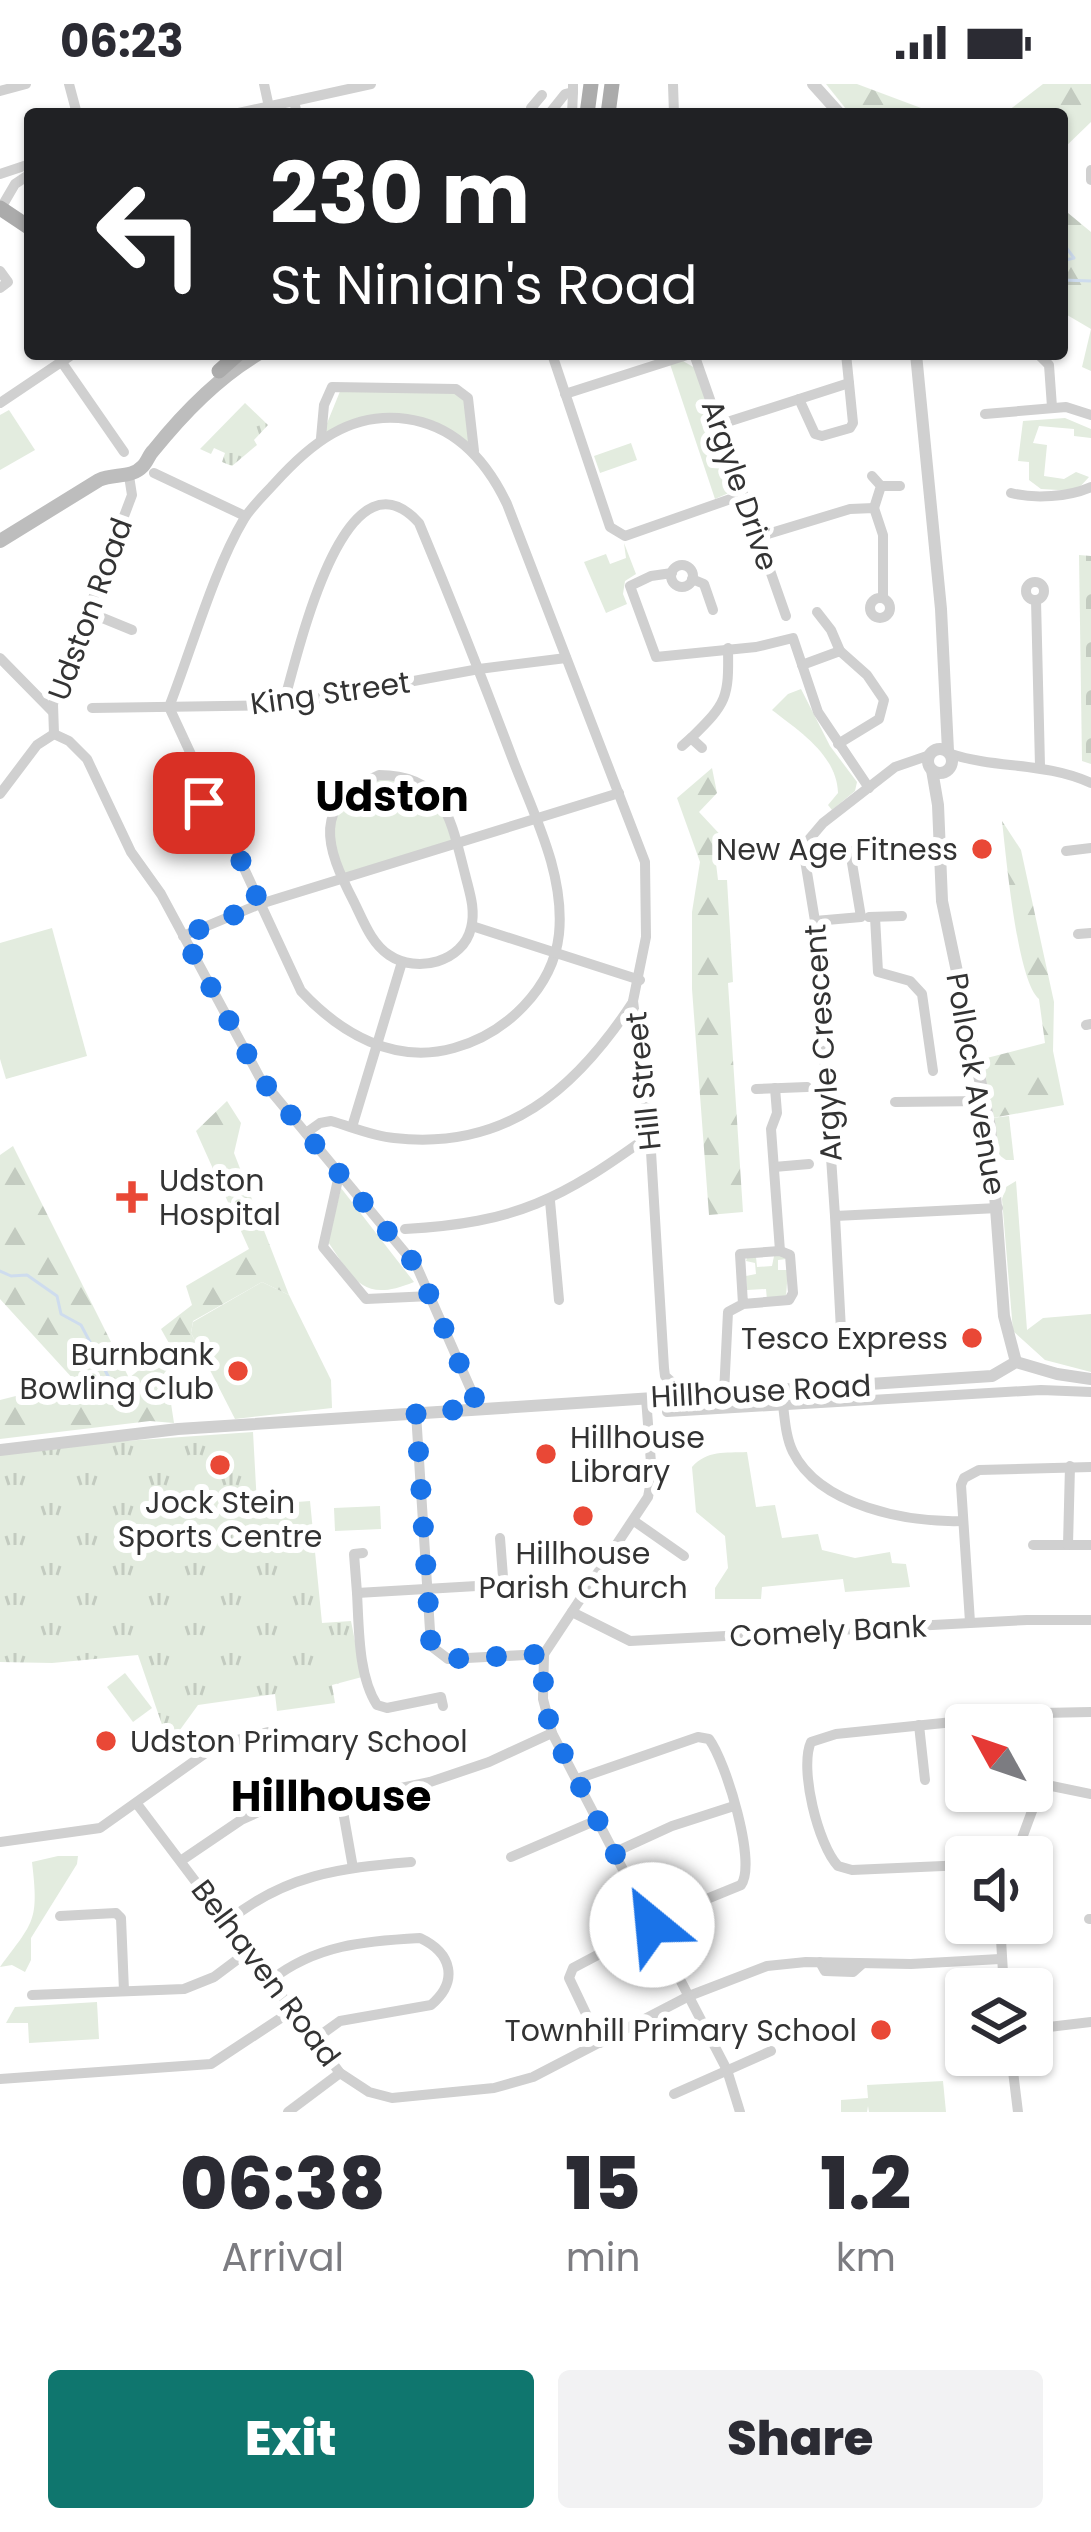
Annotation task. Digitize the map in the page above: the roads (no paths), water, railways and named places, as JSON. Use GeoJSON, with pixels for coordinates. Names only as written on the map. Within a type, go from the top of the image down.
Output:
{"type":"FeatureCollection","features":[{"type":"Feature","properties":{"kind":"main road"},"geometry":{"type":"LineString","coordinates":[[129,476],[145,447],[230,360]]}},
{"type":"Feature","properties":{"kind":"main road"},"geometry":{"type":"LineString","coordinates":[[0,541],[99,480],[112,474],[129,476],[143,466],[223,380],[250,360]]}},
{"type":"Feature","properties":{"kind":"street"},"geometry":{"type":"LineString","coordinates":[[0,91],[26,84]]}},
{"type":"Feature","properties":{"kind":"street"},"geometry":{"type":"LineString","coordinates":[[264,84],[269,107]]}},
{"type":"Feature","properties":{"kind":"street"},"geometry":{"type":"LineString","coordinates":[[264,108],[296,107],[371,84]]}},
{"type":"Feature","properties":{"kind":"street"},"geometry":{"type":"LineString","coordinates":[[813,84],[835,108]]}},
{"type":"Feature","properties":{"kind":"street"},"geometry":{"type":"LineString","coordinates":[[531,108],[542,94]]}},
{"type":"Feature","properties":{"kind":"street"},"geometry":{"type":"LineString","coordinates":[[1091,170],[1091,180]]}},
{"type":"Feature","properties":{"kind":"street"},"geometry":{"type":"LineString","coordinates":[[1,208],[24,178]]}},
{"type":"Feature","properties":{"kind":"street"},"geometry":{"type":"LineString","coordinates":[[0,271],[8,283],[0,287]]}},
{"type":"Feature","properties":{"kind":"street"},"geometry":{"type":"LineString","coordinates":[[0,403],[67,360]]}},
{"type":"Feature","properties":{"kind":"street"},"geometry":{"type":"LineString","coordinates":[[554,360],[610,527],[626,536],[742,495]]}},
{"type":"Feature","properties":{"kind":"street"},"geometry":{"type":"LineString","coordinates":[[566,394],[673,360]]}},
{"type":"Feature","properties":{"kind":"street","name":"Argyle Drive"},"geometry":{"type":"LineString","coordinates":[[694,360],[786,616]]}},
{"type":"Feature","properties":{"kind":"street"},"geometry":{"type":"LineString","coordinates":[[799,399],[815,434],[850,428],[854,423],[847,360]]}},
{"type":"Feature","properties":{"kind":"street","name":"Pollock Avenue"},"geometry":{"type":"LineString","coordinates":[[917,360],[941,609],[944,723],[938,805],[942,901],[985,1101],[1004,1316],[1016,1362]]}},
{"type":"Feature","properties":{"kind":"street"},"geometry":{"type":"LineString","coordinates":[[1045,360],[1049,364],[1052,407]]}},
{"type":"Feature","properties":{"kind":"street"},"geometry":{"type":"LineString","coordinates":[[63,364],[124,452]]}},
{"type":"Feature","properties":{"kind":"street"},"geometry":{"type":"LineString","coordinates":[[718,424],[849,383]]}},
{"type":"Feature","properties":{"kind":"street"},"geometry":{"type":"LineString","coordinates":[[321,438],[324,404],[332,387],[456,389],[468,398],[474,451]]}},
{"type":"Feature","properties":{"kind":"street"},"geometry":{"type":"LineString","coordinates":[[985,414],[1003,406],[1076,408],[1091,415]]}},
{"type":"Feature","properties":{"kind":"street"},"geometry":{"type":"LineString","coordinates":[[283,705],[327,565],[353,522],[376,506],[401,508],[419,523],[479,669],[558,885],[559,934],[537,990],[520,1010],[478,1041],[438,1052],[379,1046],[339,1028],[301,991],[170,707],[245,516],[302,453],[321,438],[362,422],[399,418],[422,421],[474,451]]}},
{"type":"Feature","properties":{"kind":"street","name":"Hill Street"},"geometry":{"type":"LineString","coordinates":[[474,451],[492,472],[507,505],[645,862],[647,920],[633,1000],[650,1135],[670,1380],[651,1393]]}},
{"type":"Feature","properties":{"kind":"street"},"geometry":{"type":"LineString","coordinates":[[154,472],[245,516]]}},
{"type":"Feature","properties":{"kind":"street","name":"Udston Road"},"geometry":{"type":"LineString","coordinates":[[0,794],[37,746],[54,734],[52,711],[132,495],[129,476]]}},
{"type":"Feature","properties":{"kind":"street"},"geometry":{"type":"LineString","coordinates":[[883,598],[883,536],[874,508],[877,481],[900,486]]}},
{"type":"Feature","properties":{"kind":"street"},"geometry":{"type":"LineString","coordinates":[[1011,493],[1030,498],[1091,488]]}},
{"type":"Feature","properties":{"kind":"street"},"geometry":{"type":"LineString","coordinates":[[758,537],[850,509],[874,508]]}},
{"type":"Feature","properties":{"kind":"street"},"geometry":{"type":"LineString","coordinates":[[713,610],[704,584],[692,579],[680,586],[671,573],[630,586],[656,657],[757,647],[793,638],[818,712],[869,788]]}},
{"type":"Feature","properties":{"kind":"street"},"geometry":{"type":"LineString","coordinates":[[1036,600],[1040,766]]}},
{"type":"Feature","properties":{"kind":"street"},"geometry":{"type":"LineString","coordinates":[[88,612],[132,630]]}},
{"type":"Feature","properties":{"kind":"street"},"geometry":{"type":"LineString","coordinates":[[817,612],[840,651],[867,675],[884,700],[879,719],[838,744]]}},
{"type":"Feature","properties":{"kind":"street"},"geometry":{"type":"LineString","coordinates":[[702,748],[687,742],[721,709],[729,694],[728,648]]}},
{"type":"Feature","properties":{"kind":"street"},"geometry":{"type":"LineString","coordinates":[[802,665],[840,651]]}},
{"type":"Feature","properties":{"kind":"street"},"geometry":{"type":"LineString","coordinates":[[0,658],[52,711]]}},
{"type":"Feature","properties":{"kind":"street","name":"King Street"},"geometry":{"type":"LineString","coordinates":[[92,708],[283,705],[566,658]]}},
{"type":"Feature","properties":{"kind":"street"},"geometry":{"type":"LineString","coordinates":[[54,734],[87,759],[131,851],[260,1078],[406,1251],[479,1408]]}},
{"type":"Feature","properties":{"kind":"street","name":"Argyle Crescent"},"geometry":{"type":"LineString","coordinates":[[842,1330],[815,921],[804,854],[806,843],[823,823],[869,788],[910,760],[940,761]]}},
{"type":"Feature","properties":{"kind":"street"},"geometry":{"type":"LineString","coordinates":[[940,761],[1040,766],[1091,783]]}},
{"type":"Feature","properties":{"kind":"street"},"geometry":{"type":"LineString","coordinates":[[379,775],[404,775],[441,799],[473,905],[472,926],[464,944],[433,964],[402,962],[375,941],[343,880],[330,850],[330,822],[339,800],[352,786],[379,775]]}},
{"type":"Feature","properties":{"kind":"street"},"geometry":{"type":"LineString","coordinates":[[183,936],[260,904],[620,793]]}},
{"type":"Feature","properties":{"kind":"street"},"geometry":{"type":"LineString","coordinates":[[850,851],[878,972],[910,981],[922,994],[933,1071]]}},
{"type":"Feature","properties":{"kind":"street"},"geometry":{"type":"LineString","coordinates":[[1066,851],[1086,853]]}},
{"type":"Feature","properties":{"kind":"street"},"geometry":{"type":"LineString","coordinates":[[815,921],[902,916]]}},
{"type":"Feature","properties":{"kind":"street"},"geometry":{"type":"LineString","coordinates":[[472,926],[640,980]]}},
{"type":"Feature","properties":{"kind":"street"},"geometry":{"type":"LineString","coordinates":[[352,1127],[402,962]]}},
{"type":"Feature","properties":{"kind":"street"},"geometry":{"type":"LineString","coordinates":[[306,1133],[331,1121],[394,1138],[436,1139],[505,1122],[548,1100],[580,1074],[633,1000]]}},
{"type":"Feature","properties":{"kind":"street"},"geometry":{"type":"LineString","coordinates":[[775,1088],[777,1113],[771,1129],[780,1251]]}},
{"type":"Feature","properties":{"kind":"street"},"geometry":{"type":"LineString","coordinates":[[756,1089],[808,1088]]}},
{"type":"Feature","properties":{"kind":"street"},"geometry":{"type":"LineString","coordinates":[[895,1102],[985,1101]]}},
{"type":"Feature","properties":{"kind":"street"},"geometry":{"type":"LineString","coordinates":[[405,1229],[464,1226],[550,1201],[650,1135]]}},
{"type":"Feature","properties":{"kind":"street"},"geometry":{"type":"LineString","coordinates":[[774,1167],[809,1165]]}},
{"type":"Feature","properties":{"kind":"street"},"geometry":{"type":"LineString","coordinates":[[339,1175],[323,1247],[367,1299],[430,1296]]}},
{"type":"Feature","properties":{"kind":"street"},"geometry":{"type":"LineString","coordinates":[[550,1201],[559,1300]]}},
{"type":"Feature","properties":{"kind":"street"},"geometry":{"type":"LineString","coordinates":[[835,1216],[998,1208]]}},
{"type":"Feature","properties":{"kind":"street"},"geometry":{"type":"LineString","coordinates":[[724,1393],[725,1318],[742,1304],[789,1300],[793,1293],[790,1255],[780,1251],[740,1254],[742,1304]]}},
{"type":"Feature","properties":{"kind":"street"},"geometry":{"type":"LineString","coordinates":[[1016,1362],[1017,1392]]}},
{"type":"Feature","properties":{"kind":"street","name":"Hillhouse Road"},"geometry":{"type":"LineString","coordinates":[[0,1450],[155,1431],[651,1393],[724,1393],[992,1376],[1016,1362],[1091,1378]]}},
{"type":"Feature","properties":{"kind":"street","name":"Hillhouse Road"},"geometry":{"type":"LineString","coordinates":[[668,1412],[1091,1392]]}},
{"type":"Feature","properties":{"kind":"street"},"geometry":{"type":"LineString","coordinates":[[651,1393],[651,1488],[544,1654],[543,1699],[552,1732],[727,2070],[740,2112]]}},
{"type":"Feature","properties":{"kind":"street"},"geometry":{"type":"LineString","coordinates":[[783,1405],[793,1454],[825,1488],[890,1514],[933,1522],[963,1521]]}},
{"type":"Feature","properties":{"kind":"street"},"geometry":{"type":"LineString","coordinates":[[416,1413],[431,1646],[448,1659],[544,1654]]}},
{"type":"Feature","properties":{"kind":"street"},"geometry":{"type":"LineString","coordinates":[[1068,1545],[1070,1466]]}},
{"type":"Feature","properties":{"kind":"street"},"geometry":{"type":"LineString","coordinates":[[970,1622],[961,1486],[967,1474],[1091,1467]]}},
{"type":"Feature","properties":{"kind":"street"},"geometry":{"type":"LineString","coordinates":[[634,1521],[684,1556]]}},
{"type":"Feature","properties":{"kind":"street"},"geometry":{"type":"LineString","coordinates":[[357,1593],[500,1582],[500,1538]]}},
{"type":"Feature","properties":{"kind":"street"},"geometry":{"type":"LineString","coordinates":[[1033,1545],[1091,1546]]}},
{"type":"Feature","properties":{"kind":"street"},"geometry":{"type":"LineString","coordinates":[[363,1553],[354,1554],[357,1593],[365,1666],[376,1705],[387,1708],[440,1697],[442,1706]]}},
{"type":"Feature","properties":{"kind":"street","name":"Comely Bank"},"geometry":{"type":"LineString","coordinates":[[572,1612],[630,1641],[1091,1620]]}},
{"type":"Feature","properties":{"kind":"street"},"geometry":{"type":"LineString","coordinates":[[1053,1713],[1091,1712]]}},
{"type":"Feature","properties":{"kind":"street"},"geometry":{"type":"LineString","coordinates":[[945,1722],[836,1734],[811,1742],[806,1754],[824,1845],[838,1866],[852,1870],[945,1866]]}},
{"type":"Feature","properties":{"kind":"street"},"geometry":{"type":"LineString","coordinates":[[919,1725],[925,1781]]}},
{"type":"Feature","properties":{"kind":"street"},"geometry":{"type":"LineString","coordinates":[[0,1842],[100,1828],[217,1745],[268,1732]]}},
{"type":"Feature","properties":{"kind":"street"},"geometry":{"type":"LineString","coordinates":[[182,1860],[263,1810],[430,1782],[489,1762],[552,1732]]}},
{"type":"Feature","properties":{"kind":"street"},"geometry":{"type":"LineString","coordinates":[[577,1780],[698,1737],[709,1739],[734,1806],[746,1880],[573,1967],[569,1978],[600,2043]]}},
{"type":"Feature","properties":{"kind":"street"},"geometry":{"type":"LineString","coordinates":[[1053,1786],[1091,1794]]}},
{"type":"Feature","properties":{"kind":"street"},"geometry":{"type":"LineString","coordinates":[[341,1800],[352,1868]]}},
{"type":"Feature","properties":{"kind":"street","name":"Belhaven Road"},"geometry":{"type":"LineString","coordinates":[[137,1804],[340,2073],[369,2092],[392,2098],[494,2088],[533,2077],[689,1996],[767,1966],[1000,1959]]}},
{"type":"Feature","properties":{"kind":"street"},"geometry":{"type":"LineString","coordinates":[[613,1852],[734,1806]]}},
{"type":"Feature","properties":{"kind":"street"},"geometry":{"type":"LineString","coordinates":[[511,1857],[597,1820]]}},
{"type":"Feature","properties":{"kind":"street"},"geometry":{"type":"LineString","coordinates":[[227,1922],[250,1903],[295,1880],[411,1862]]}},
{"type":"Feature","properties":{"kind":"street"},"geometry":{"type":"LineString","coordinates":[[60,1916],[116,1913],[121,1918],[124,1991]]}},
{"type":"Feature","properties":{"kind":"street"},"geometry":{"type":"LineString","coordinates":[[271,1980],[293,1962],[330,1947],[420,1938],[444,1955],[450,1968],[449,1983],[431,2005],[340,2021],[315,2039]]}},
{"type":"Feature","properties":{"kind":"street"},"geometry":{"type":"LineString","coordinates":[[1000,1944],[1001,1968]]}},
{"type":"Feature","properties":{"kind":"street"},"geometry":{"type":"LineString","coordinates":[[32,1995],[196,1986],[250,1950]]}},
{"type":"Feature","properties":{"kind":"street"},"geometry":{"type":"LineString","coordinates":[[0,2079],[211,2064],[292,2010]]}},
{"type":"Feature","properties":{"kind":"street"},"geometry":{"type":"LineString","coordinates":[[1053,2027],[1091,2022]]}},
{"type":"Feature","properties":{"kind":"street"},"geometry":{"type":"LineString","coordinates":[[674,2094],[771,2051]]}},
{"type":"Feature","properties":{"kind":"street"},"geometry":{"type":"LineString","coordinates":[[288,2112],[340,2073]]}},
{"type":"Feature","properties":{"kind":"street"},"geometry":{"type":"LineString","coordinates":[[1014,2076],[1018,2112]]}},
{"type":"Feature","properties":{"kind":"street"},"geometry":{"type":"LineString","coordinates":[[426,2095],[429,2112]]}},
{"type":"Feature","properties":{"kind":"waterway"},"geometry":{"type":"LineString","coordinates":[[1068,250],[1074,258],[1068,260]]}},
{"type":"Feature","properties":{"kind":"waterway"},"geometry":{"type":"LineString","coordinates":[[1068,280],[1091,281]]}},
{"type":"Feature","properties":{"kind":"waterway"},"geometry":{"type":"LineString","coordinates":[[0,1271],[27,1275],[57,1296],[61,1314],[81,1325],[116,1391]]}},
{"type":"Feature","properties":{"kind":"place","name":"New Age Fitness"},"geometry":{"type":"Point","coordinates":[982,849]}},
{"type":"Feature","properties":{"kind":"place","name":"Udston Hospital"},"geometry":{"type":"Point","coordinates":[132,1197]}},
{"type":"Feature","properties":{"kind":"place","name":"Tesco Express"},"geometry":{"type":"Point","coordinates":[972,1338]}},
{"type":"Feature","properties":{"kind":"place","name":"Burnbank Bowling Club"},"geometry":{"type":"Point","coordinates":[238,1371]}},
{"type":"Feature","properties":{"kind":"place","name":"Hillhouse Library"},"geometry":{"type":"Point","coordinates":[546,1454]}},
{"type":"Feature","properties":{"kind":"place","name":"Jock Stein Sports Centre"},"geometry":{"type":"Point","coordinates":[220,1465]}},
{"type":"Feature","properties":{"kind":"place","name":"Hillhouse Parish Church"},"geometry":{"type":"Point","coordinates":[583,1516]}},
{"type":"Feature","properties":{"kind":"place","name":"Udston Primary School"},"geometry":{"type":"Point","coordinates":[106,1741]}},
{"type":"Feature","properties":{"kind":"place","name":"Townhill Primary School"},"geometry":{"type":"Point","coordinates":[881,2030]}},
{"type":"Feature","properties":{"kind":"district","name":"Udston"},"geometry":{"type":"Point","coordinates":[392,796]}},
{"type":"Feature","properties":{"kind":"district","name":"Hillhouse"},"geometry":{"type":"Point","coordinates":[331,1796]}}]}
